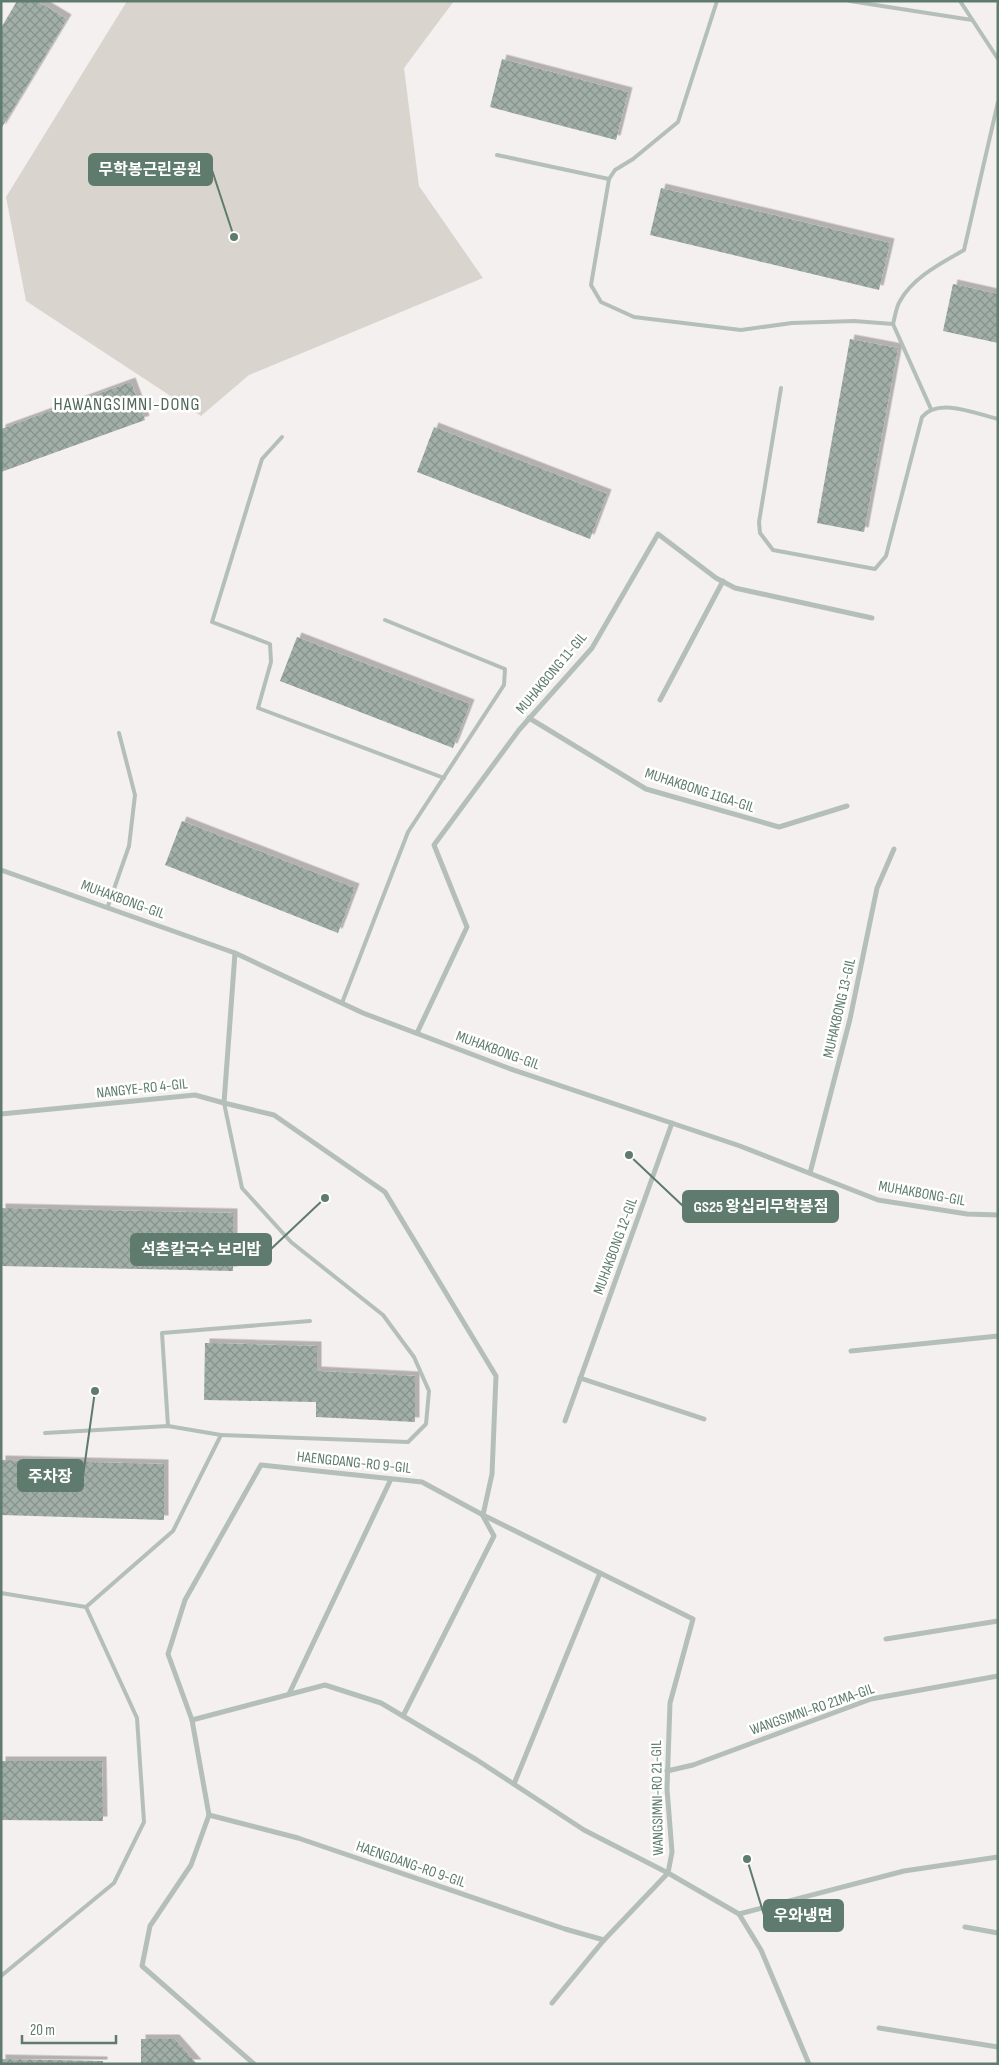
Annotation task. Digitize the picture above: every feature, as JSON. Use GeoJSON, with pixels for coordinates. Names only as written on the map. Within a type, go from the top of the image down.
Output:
{"type":"FeatureCollection","features":[{"type":"Feature","properties":{"kind":"street","name":"MUHAKBONG 11-GIL"},"geometry":{"type":"LineString","coordinates":[[417,1034],[466,927],[434,844],[529,718],[592,648],[658,534],[735,588],[872,618]]}},
{"type":"Feature","properties":{"kind":"street"},"geometry":{"type":"LineString","coordinates":[[660,700],[723,581]]}},
{"type":"Feature","properties":{"kind":"street","name":"MUHAKBONG 11GA-GIL"},"geometry":{"type":"LineString","coordinates":[[529,718],[646,789],[779,827],[847,806]]}},
{"type":"Feature","properties":{"kind":"street","name":"MUHAKBONG 13-GIL"},"geometry":{"type":"LineString","coordinates":[[810,1173],[850,1019],[877,888],[894,849]]}},
{"type":"Feature","properties":{"kind":"street","name":"MUHAKBONG-GIL"},"geometry":{"type":"LineString","coordinates":[[1,870],[108,906],[235,953],[342,1003],[417,1034],[508,1068],[672,1123],[878,1200],[967,1214],[998,1215]]}},
{"type":"Feature","properties":{"kind":"street"},"geometry":{"type":"LineString","coordinates":[[235,953],[224,1103],[274,1115],[385,1192],[496,1376],[492,1474],[483,1515],[494,1536],[403,1716]]}},
{"type":"Feature","properties":{"kind":"street","name":"NANGYE-RO 4-GIL"},"geometry":{"type":"LineString","coordinates":[[1,1114],[195,1095],[224,1103]]}},
{"type":"Feature","properties":{"kind":"street","name":"MUHAKBONG 12-GIL"},"geometry":{"type":"LineString","coordinates":[[565,1421],[672,1123]]}},
{"type":"Feature","properties":{"kind":"street"},"geometry":{"type":"LineString","coordinates":[[852,1351],[998,1336]]}},
{"type":"Feature","properties":{"kind":"street"},"geometry":{"type":"LineString","coordinates":[[580,1378],[704,1419]]}},
{"type":"Feature","properties":{"kind":"street","name":"HAENGDANG-RO 9-GIL"},"geometry":{"type":"LineString","coordinates":[[254,2064],[142,1966],[150,1926],[191,1865],[209,1815],[192,1720],[168,1654],[185,1600],[261,1465],[422,1482],[483,1515]]}},
{"type":"Feature","properties":{"kind":"street"},"geometry":{"type":"LineString","coordinates":[[289,1694],[391,1479]]}},
{"type":"Feature","properties":{"kind":"street","name":"WANGSIMNI-RO 21-GIL"},"geometry":{"type":"LineString","coordinates":[[483,1515],[693,1619],[670,1703],[667,1771],[672,1852],[668,1874],[604,1940],[552,2003]]}},
{"type":"Feature","properties":{"kind":"street"},"geometry":{"type":"LineString","coordinates":[[514,1784],[600,1573]]}},
{"type":"Feature","properties":{"kind":"street"},"geometry":{"type":"LineString","coordinates":[[886,1639],[998,1621]]}},
{"type":"Feature","properties":{"kind":"street","name":"WANGSIMNI-RO 21MA-GIL"},"geometry":{"type":"LineString","coordinates":[[667,1771],[693,1765],[871,1699],[998,1676]]}},
{"type":"Feature","properties":{"kind":"street","name":"WANGSIMNI-RO 21-GIL"},"geometry":{"type":"LineString","coordinates":[[192,1720],[324,1685],[381,1703],[514,1784],[584,1830],[739,1914]]}},
{"type":"Feature","properties":{"kind":"street","name":"HAENGDANG-RO 9-GIL"},"geometry":{"type":"LineString","coordinates":[[209,1815],[298,1838],[565,1929],[604,1940]]}},
{"type":"Feature","properties":{"kind":"street"},"geometry":{"type":"LineString","coordinates":[[809,2064],[761,1950],[739,1914],[904,1871],[998,1857]]}},
{"type":"Feature","properties":{"kind":"street"},"geometry":{"type":"LineString","coordinates":[[965,1927],[998,1933]]}},
{"type":"Feature","properties":{"kind":"street"},"geometry":{"type":"LineString","coordinates":[[879,2028],[998,2047]]}},
{"type":"Feature","properties":{"kind":"lane"},"geometry":{"type":"LineString","coordinates":[[718,1],[678,122],[633,159],[615,170],[609,179],[591,285],[602,302],[634,318],[741,330],[792,323],[854,321],[894,324]]}},
{"type":"Feature","properties":{"kind":"lane"},"geometry":{"type":"LineString","coordinates":[[850,1],[972,20]]}},
{"type":"Feature","properties":{"kind":"lane"},"geometry":{"type":"LineString","coordinates":[[960,1],[998,59]]}},
{"type":"Feature","properties":{"kind":"lane"},"geometry":{"type":"LineString","coordinates":[[931,409],[894,324],[900,301],[914,285],[928,272],[964,250],[998,102]]}},
{"type":"Feature","properties":{"kind":"lane"},"geometry":{"type":"LineString","coordinates":[[497,155],[609,179]]}},
{"type":"Feature","properties":{"kind":"lane"},"geometry":{"type":"LineString","coordinates":[[781,388],[758,522],[760,533],[773,550],[874,569],[886,556],[922,417],[931,409],[947,408],[998,419]]}},
{"type":"Feature","properties":{"kind":"lane"},"geometry":{"type":"LineString","coordinates":[[282,437],[262,459],[212,622],[270,644],[271,662],[258,708],[444,778]]}},
{"type":"Feature","properties":{"kind":"lane"},"geometry":{"type":"LineString","coordinates":[[342,1003],[408,832],[504,686],[506,678],[505,669],[385,620]]}},
{"type":"Feature","properties":{"kind":"lane"},"geometry":{"type":"LineString","coordinates":[[108,906],[129,846],[135,795],[119,733]]}},
{"type":"Feature","properties":{"kind":"lane"},"geometry":{"type":"LineString","coordinates":[[45,1433],[168,1426],[221,1434],[408,1442],[426,1424],[429,1391],[414,1357],[383,1315],[291,1242],[242,1188],[224,1103]]}},
{"type":"Feature","properties":{"kind":"lane"},"geometry":{"type":"LineString","coordinates":[[168,1426],[162,1333],[310,1321]]}},
{"type":"Feature","properties":{"kind":"lane"},"geometry":{"type":"LineString","coordinates":[[86,1607],[173,1531],[221,1434]]}},
{"type":"Feature","properties":{"kind":"lane"},"geometry":{"type":"LineString","coordinates":[[1,1593],[86,1607]]}},
{"type":"Feature","properties":{"kind":"lane"},"geometry":{"type":"LineString","coordinates":[[1,1976],[114,1883],[144,1822],[137,1718],[86,1607]]}},
{"type":"Feature","properties":{"kind":"shaded area"},"geometry":{"type":"Polygon","coordinates":[[[127,1],[454,1],[404,68],[419,186],[483,278],[249,375],[201,416],[26,301],[6,197],[127,1]]]}},
{"type":"Feature","properties":{"kind":"building"},"geometry":{"type":"Polygon","coordinates":[[[17,1],[37,1],[67,19],[1,129],[1,28],[17,1]]]}},
{"type":"Feature","properties":{"kind":"building"},"geometry":{"type":"Polygon","coordinates":[[[502,59],[628,92],[616,140],[490,107],[502,59]]]}},
{"type":"Feature","properties":{"kind":"building"},"geometry":{"type":"Polygon","coordinates":[[[661,188],[890,243],[879,290],[650,235],[661,188]]]}},
{"type":"Feature","properties":{"kind":"building"},"geometry":{"type":"Polygon","coordinates":[[[953,284],[998,294],[998,343],[943,331],[953,284]]]}},
{"type":"Feature","properties":{"kind":"building"},"geometry":{"type":"Polygon","coordinates":[[[850,339],[898,348],[864,532],[817,523],[850,339]]]}},
{"type":"Feature","properties":{"kind":"building"},"geometry":{"type":"Polygon","coordinates":[[[131,382],[145,420],[1,472],[1,429],[131,382]]]}},
{"type":"Feature","properties":{"kind":"building"},"geometry":{"type":"Polygon","coordinates":[[[434,427],[607,494],[590,539],[417,472],[434,427]]]}},
{"type":"Feature","properties":{"kind":"building"},"geometry":{"type":"Polygon","coordinates":[[[297,637],[470,704],[453,748],[280,681],[297,637]]]}},
{"type":"Feature","properties":{"kind":"building"},"geometry":{"type":"Polygon","coordinates":[[[182,821],[355,888],[338,933],[165,865],[182,821]]]}},
{"type":"Feature","properties":{"kind":"building"},"geometry":{"type":"Polygon","coordinates":[[[1,1208],[233,1213],[233,1271],[1,1266],[1,1208]]]}},
{"type":"Feature","properties":{"kind":"building"},"geometry":{"type":"Polygon","coordinates":[[[205,1343],[317,1346],[317,1371],[415,1376],[415,1422],[316,1417],[316,1402],[204,1400],[205,1343]]]}},
{"type":"Feature","properties":{"kind":"building"},"geometry":{"type":"Polygon","coordinates":[[[1,1460],[164,1464],[164,1520],[1,1515],[1,1460]]]}},
{"type":"Feature","properties":{"kind":"building"},"geometry":{"type":"Polygon","coordinates":[[[1,1761],[102,1761],[103,1821],[1,1820],[1,1761]]]}},
{"type":"Feature","properties":{"kind":"building"},"geometry":{"type":"Polygon","coordinates":[[[141,2039],[175,2039],[197,2064],[141,2064],[141,2039]]]}},
{"type":"Feature","properties":{"kind":"building"},"geometry":{"type":"Polygon","coordinates":[[[1,2059],[103,2061],[103,2064],[1,2064],[1,2059]]]}},
{"type":"Feature","properties":{"kind":"place","name":"무학봉근린공원"},"geometry":{"type":"Point","coordinates":[234,237]}},
{"type":"Feature","properties":{"kind":"place","name":"GS25 왕십리무학봉점"},"geometry":{"type":"Point","coordinates":[629,1155]}},
{"type":"Feature","properties":{"kind":"place","name":"석촌칼국수 보리밥"},"geometry":{"type":"Point","coordinates":[325,1198]}},
{"type":"Feature","properties":{"kind":"place","name":"주차장"},"geometry":{"type":"Point","coordinates":[95,1391]}},
{"type":"Feature","properties":{"kind":"place","name":"우와냉면"},"geometry":{"type":"Point","coordinates":[747,1859]}},
{"type":"Feature","properties":{"kind":"district","name":"HAWANGSIMNI-DONG"},"geometry":{"type":"Point","coordinates":[127,404]}}]}
